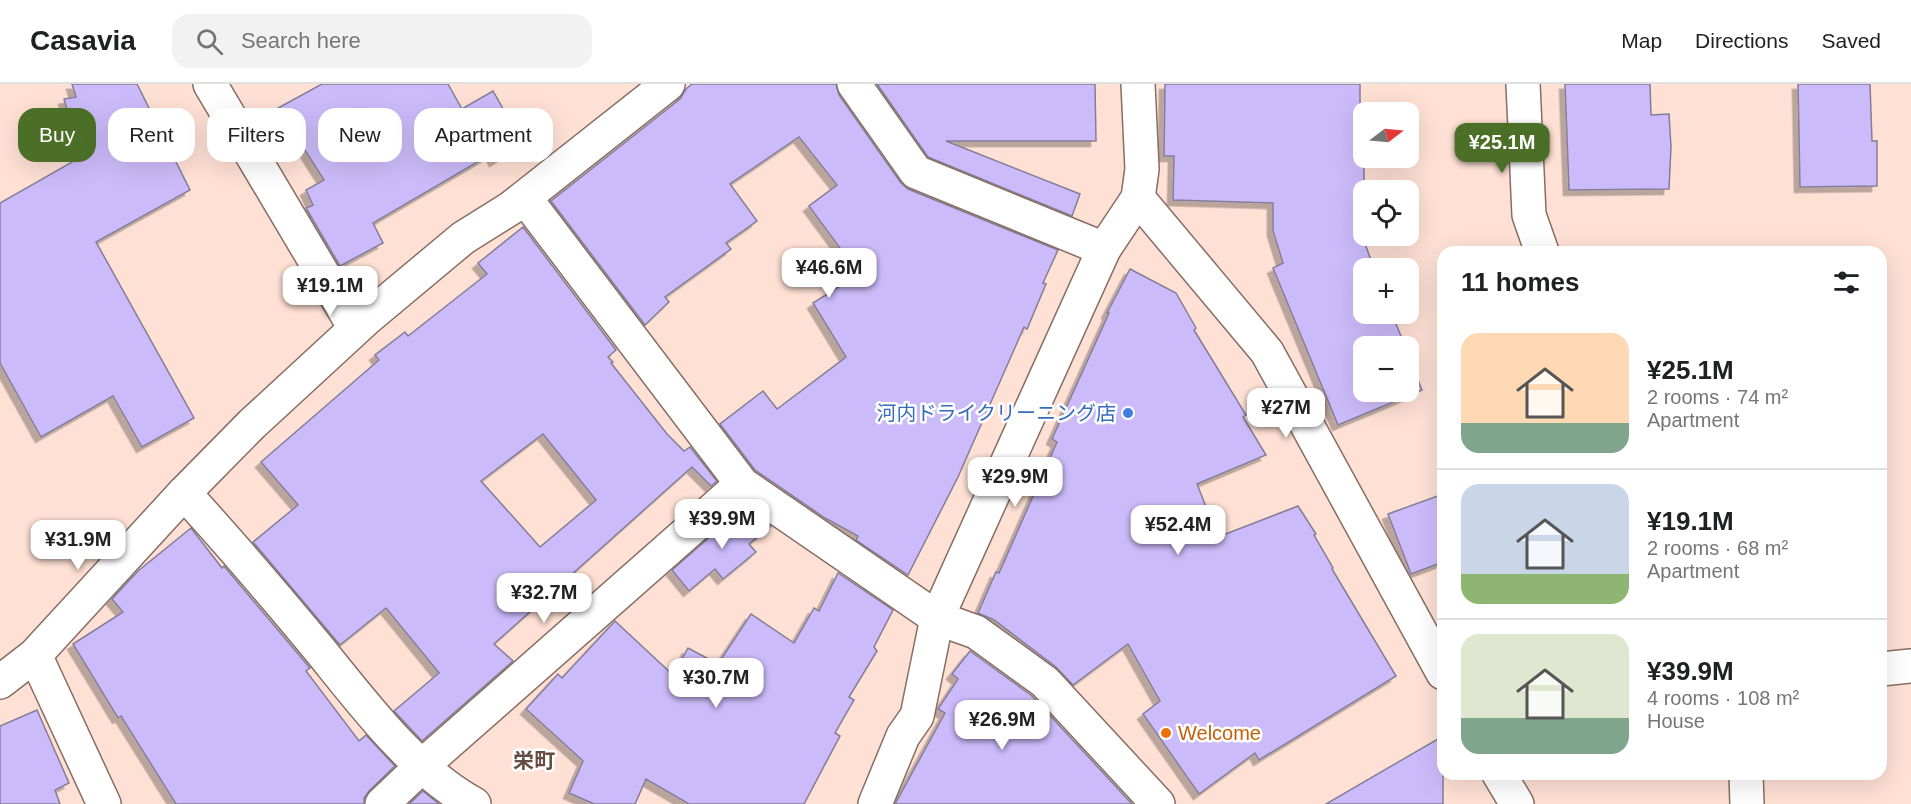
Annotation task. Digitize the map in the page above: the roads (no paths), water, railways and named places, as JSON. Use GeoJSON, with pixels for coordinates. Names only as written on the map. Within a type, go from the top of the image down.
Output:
{"type":"FeatureCollection","features":[{"type":"Feature","properties":{"kind":"street"},"geometry":{"type":"LineString","coordinates":[[210,84],[355,328]]}},
{"type":"Feature","properties":{"kind":"street"},"geometry":{"type":"LineString","coordinates":[[0,682],[35,655],[184,493],[252,424],[355,328],[463,238],[525,198],[668,84]]}},
{"type":"Feature","properties":{"kind":"street"},"geometry":{"type":"LineString","coordinates":[[854,84],[916,172],[1104,249]]}},
{"type":"Feature","properties":{"kind":"street"},"geometry":{"type":"LineString","coordinates":[[875,804],[903,736],[917,716],[937,618],[1104,249],[1138,198],[1142,169],[1138,84]]}},
{"type":"Feature","properties":{"kind":"street"},"geometry":{"type":"LineString","coordinates":[[1523,84],[1529,215],[1540,246]]}},
{"type":"Feature","properties":{"kind":"street"},"geometry":{"type":"LineString","coordinates":[[525,198],[742,484],[937,618],[976,632],[1045,682],[1158,804]]}},
{"type":"Feature","properties":{"kind":"street"},"geometry":{"type":"LineString","coordinates":[[1138,198],[1267,352],[1437,662]]}},
{"type":"Feature","properties":{"kind":"street"},"geometry":{"type":"LineString","coordinates":[[382,804],[422,766],[742,484]]}},
{"type":"Feature","properties":{"kind":"street"},"geometry":{"type":"LineString","coordinates":[[184,493],[236,549],[368,710],[422,766],[474,804]]}},
{"type":"Feature","properties":{"kind":"street"},"geometry":{"type":"LineString","coordinates":[[35,655],[104,804]]}},
{"type":"Feature","properties":{"kind":"street"},"geometry":{"type":"LineString","coordinates":[[1887,668],[1911,666]]}},
{"type":"Feature","properties":{"kind":"street"},"geometry":{"type":"LineString","coordinates":[[1502,780],[1516,804]]}},
{"type":"Feature","properties":{"kind":"street"},"geometry":{"type":"LineString","coordinates":[[1746,780],[1747,804]]}},
{"type":"Feature","properties":{"kind":"place","name":"河内ドライクリーニング店"},"geometry":{"type":"Point","coordinates":[1128,413]}},
{"type":"Feature","properties":{"kind":"place","name":"Welcome"},"geometry":{"type":"Point","coordinates":[1166,733]}},
{"type":"Feature","properties":{"kind":"district","name":"栄町"},"geometry":{"type":"Point","coordinates":[534,761]}}]}
